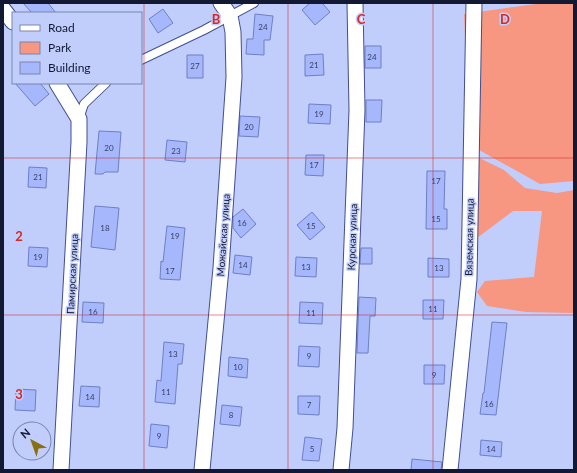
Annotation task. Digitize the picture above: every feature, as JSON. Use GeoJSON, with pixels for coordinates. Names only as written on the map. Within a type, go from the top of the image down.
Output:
{"type":"FeatureCollection","features":[{"type":"Feature","properties":{"kind":"street","name":"Можайская улица"},"geometry":{"type":"LineString","coordinates":[[202,470],[221,268],[234,77],[233,32],[230,16],[221,3]]}},
{"type":"Feature","properties":{"kind":"street","name":"Курская улица"},"geometry":{"type":"LineString","coordinates":[[341,470],[345,428],[357,110],[355,3]]}},
{"type":"Feature","properties":{"kind":"street","name":"Вяземская улица"},"geometry":{"type":"LineString","coordinates":[[450,470],[468,279],[474,3]]}},
{"type":"Feature","properties":{"kind":"street"},"geometry":{"type":"LineString","coordinates":[[3,9],[12,21]]}},
{"type":"Feature","properties":{"kind":"street"},"geometry":{"type":"LineString","coordinates":[[58,84],[79,119]]}},
{"type":"Feature","properties":{"kind":"street","name":"Памирская улица"},"geometry":{"type":"LineString","coordinates":[[60,470],[79,142],[79,119]]}},
{"type":"Feature","properties":{"kind":"lane"},"geometry":{"type":"LineString","coordinates":[[142,60],[204,30],[254,3]]}},
{"type":"Feature","properties":{"kind":"lane"},"geometry":{"type":"LineString","coordinates":[[79,119],[84,104],[105,84]]}},
{"type":"Feature","properties":{"kind":"green space"},"geometry":{"type":"Polygon","coordinates":[[[543,3],[574,3],[574,181],[540,184],[472,146],[469,130],[464,14],[543,3]]]}},
{"type":"Feature","properties":{"kind":"green space"},"geometry":{"type":"Polygon","coordinates":[[[471,154],[504,170],[525,188],[557,193],[574,190],[574,313],[526,312],[487,306],[477,292],[485,281],[534,277],[542,211],[513,211],[469,244],[471,154]]]}},
{"type":"Feature","properties":{"kind":"building"},"geometry":{"type":"Polygon","coordinates":[[[23,3],[48,3],[55,12],[31,12],[23,3]]]}},
{"type":"Feature","properties":{"kind":"building"},"geometry":{"type":"Polygon","coordinates":[[[310,3],[322,3],[330,12],[315,25],[302,10],[310,3]]]}},
{"type":"Feature","properties":{"kind":"building"},"geometry":{"type":"Polygon","coordinates":[[[163,9],[173,23],[158,33],[149,19],[163,9]]]}},
{"type":"Feature","properties":{"kind":"building"},"geometry":{"type":"Polygon","coordinates":[[[255,14],[273,16],[270,40],[264,40],[264,55],[246,54],[247,39],[253,39],[255,14]]]}},
{"type":"Feature","properties":{"kind":"building"},"geometry":{"type":"Polygon","coordinates":[[[365,46],[381,46],[381,68],[365,68],[365,46]]]}},
{"type":"Feature","properties":{"kind":"building"},"geometry":{"type":"Polygon","coordinates":[[[323,54],[324,75],[305,76],[305,55],[323,54]]]}},
{"type":"Feature","properties":{"kind":"building"},"geometry":{"type":"Polygon","coordinates":[[[187,55],[203,55],[203,78],[187,78],[187,55]]]}},
{"type":"Feature","properties":{"kind":"building"},"geometry":{"type":"Polygon","coordinates":[[[16,84],[41,84],[49,94],[35,106],[16,84]]]}},
{"type":"Feature","properties":{"kind":"building"},"geometry":{"type":"Polygon","coordinates":[[[366,100],[382,100],[381,122],[366,122],[366,100]]]}},
{"type":"Feature","properties":{"kind":"building"},"geometry":{"type":"Polygon","coordinates":[[[309,104],[331,105],[330,124],[308,123],[309,104]]]}},
{"type":"Feature","properties":{"kind":"building"},"geometry":{"type":"Polygon","coordinates":[[[240,116],[260,117],[258,137],[239,136],[240,116]]]}},
{"type":"Feature","properties":{"kind":"building"},"geometry":{"type":"Polygon","coordinates":[[[99,131],[121,132],[118,172],[95,174],[99,131]]]}},
{"type":"Feature","properties":{"kind":"building"},"geometry":{"type":"Polygon","coordinates":[[[167,140],[187,142],[185,162],[165,160],[167,140]]]}},
{"type":"Feature","properties":{"kind":"building"},"geometry":{"type":"Polygon","coordinates":[[[306,155],[324,155],[323,176],[305,175],[306,155]]]}},
{"type":"Feature","properties":{"kind":"building"},"geometry":{"type":"Polygon","coordinates":[[[29,167],[47,168],[46,188],[28,187],[29,167]]]}},
{"type":"Feature","properties":{"kind":"building"},"geometry":{"type":"Polygon","coordinates":[[[427,171],[445,171],[444,209],[447,209],[447,229],[426,229],[427,171]]]}},
{"type":"Feature","properties":{"kind":"building"},"geometry":{"type":"Polygon","coordinates":[[[95,206],[119,208],[115,250],[91,247],[95,206]]]}},
{"type":"Feature","properties":{"kind":"building"},"geometry":{"type":"Polygon","coordinates":[[[243,209],[256,224],[241,238],[233,228],[233,217],[243,209]]]}},
{"type":"Feature","properties":{"kind":"building"},"geometry":{"type":"Polygon","coordinates":[[[312,212],[325,227],[310,240],[297,225],[312,212]]]}},
{"type":"Feature","properties":{"kind":"building"},"geometry":{"type":"Polygon","coordinates":[[[167,226],[185,228],[180,280],[160,279],[161,261],[163,262],[167,226]]]}},
{"type":"Feature","properties":{"kind":"building"},"geometry":{"type":"Polygon","coordinates":[[[29,247],[48,248],[47,267],[28,266],[29,247]]]}},
{"type":"Feature","properties":{"kind":"building"},"geometry":{"type":"Polygon","coordinates":[[[361,248],[372,248],[372,264],[360,264],[361,248]]]}},
{"type":"Feature","properties":{"kind":"building"},"geometry":{"type":"Polygon","coordinates":[[[235,255],[252,257],[250,275],[233,273],[235,255]]]}},
{"type":"Feature","properties":{"kind":"building"},"geometry":{"type":"Polygon","coordinates":[[[296,257],[317,258],[316,277],[295,276],[296,257]]]}},
{"type":"Feature","properties":{"kind":"building"},"geometry":{"type":"Polygon","coordinates":[[[428,258],[449,259],[449,277],[428,277],[428,258]]]}},
{"type":"Feature","properties":{"kind":"building"},"geometry":{"type":"Polygon","coordinates":[[[359,297],[376,298],[375,316],[370,316],[368,353],[357,353],[359,297]]]}},
{"type":"Feature","properties":{"kind":"building"},"geometry":{"type":"Polygon","coordinates":[[[423,300],[444,300],[443,319],[423,319],[423,300]]]}},
{"type":"Feature","properties":{"kind":"building"},"geometry":{"type":"Polygon","coordinates":[[[83,302],[104,303],[103,323],[82,322],[83,302]]]}},
{"type":"Feature","properties":{"kind":"building"},"geometry":{"type":"Polygon","coordinates":[[[300,302],[323,303],[322,324],[299,323],[300,302]]]}},
{"type":"Feature","properties":{"kind":"building"},"geometry":{"type":"Polygon","coordinates":[[[492,322],[507,323],[496,415],[480,414],[484,393],[492,322]]]}},
{"type":"Feature","properties":{"kind":"building"},"geometry":{"type":"Polygon","coordinates":[[[164,342],[184,344],[182,364],[178,364],[175,404],[155,402],[157,380],[161,381],[164,342]]]}},
{"type":"Feature","properties":{"kind":"building"},"geometry":{"type":"Polygon","coordinates":[[[299,346],[320,347],[319,367],[298,366],[299,346]]]}},
{"type":"Feature","properties":{"kind":"building"},"geometry":{"type":"Polygon","coordinates":[[[229,357],[248,359],[247,378],[228,376],[229,357]]]}},
{"type":"Feature","properties":{"kind":"building"},"geometry":{"type":"Polygon","coordinates":[[[424,365],[445,365],[444,384],[424,384],[424,365]]]}},
{"type":"Feature","properties":{"kind":"building"},"geometry":{"type":"Polygon","coordinates":[[[81,386],[100,387],[99,407],[79,406],[81,386]]]}},
{"type":"Feature","properties":{"kind":"building"},"geometry":{"type":"Polygon","coordinates":[[[16,389],[36,390],[35,411],[15,410],[16,389]]]}},
{"type":"Feature","properties":{"kind":"building"},"geometry":{"type":"Polygon","coordinates":[[[298,396],[320,396],[319,415],[298,414],[298,396]]]}},
{"type":"Feature","properties":{"kind":"building"},"geometry":{"type":"Polygon","coordinates":[[[222,405],[242,407],[240,426],[220,424],[222,405]]]}},
{"type":"Feature","properties":{"kind":"building"},"geometry":{"type":"Polygon","coordinates":[[[151,424],[169,426],[167,448],[149,446],[151,424]]]}},
{"type":"Feature","properties":{"kind":"building"},"geometry":{"type":"Polygon","coordinates":[[[305,437],[322,439],[319,461],[302,460],[305,437]]]}},
{"type":"Feature","properties":{"kind":"building"},"geometry":{"type":"Polygon","coordinates":[[[481,440],[502,442],[501,457],[480,455],[481,440]]]}},
{"type":"Feature","properties":{"kind":"building"},"geometry":{"type":"Polygon","coordinates":[[[412,459],[442,462],[441,470],[411,470],[412,459]]]}}]}
